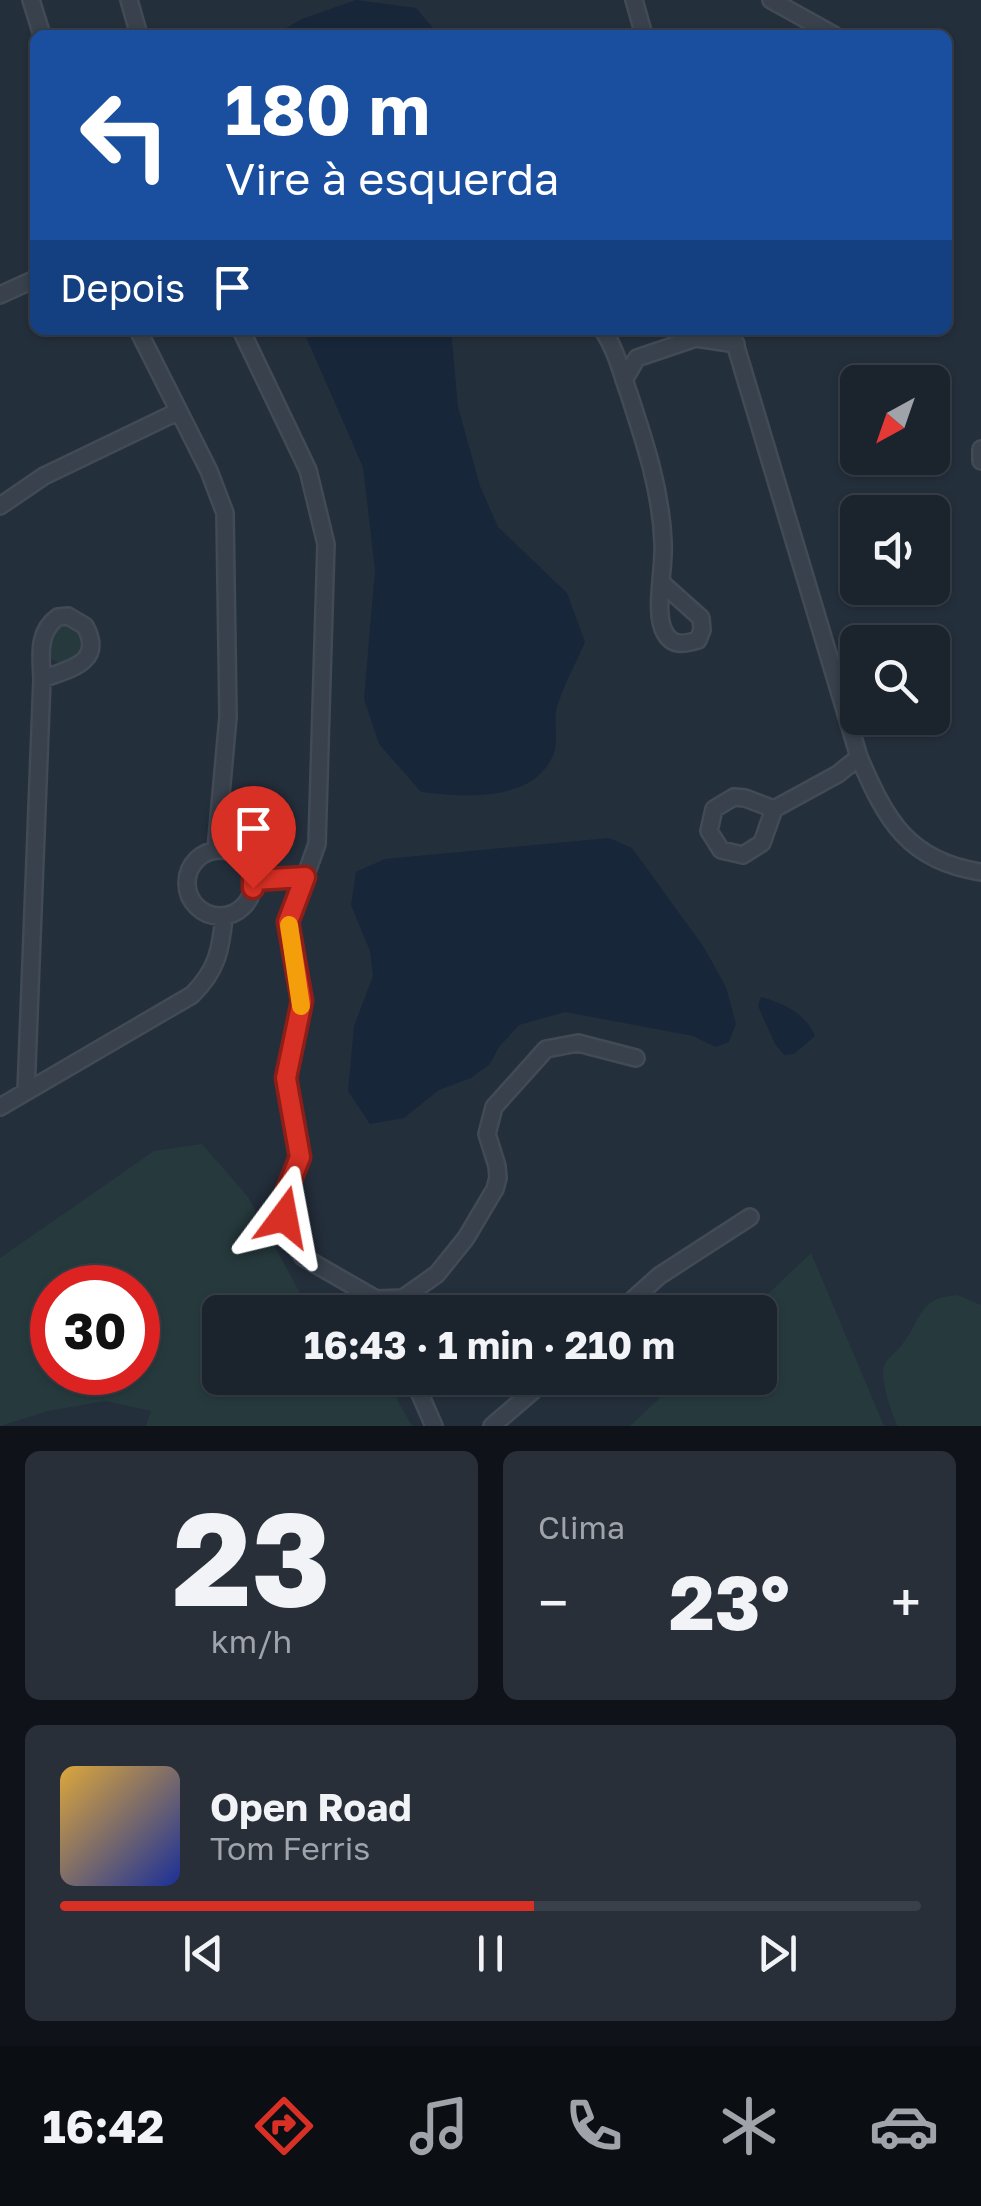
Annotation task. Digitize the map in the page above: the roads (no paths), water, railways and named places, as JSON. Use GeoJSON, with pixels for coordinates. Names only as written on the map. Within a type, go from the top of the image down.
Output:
{"type":"FeatureCollection","features":[{"type":"Feature","properties":{"kind":"street"},"geometry":{"type":"LineString","coordinates":[[31,0],[40,30]]}},
{"type":"Feature","properties":{"kind":"street"},"geometry":{"type":"LineString","coordinates":[[129,0],[138,30]]}},
{"type":"Feature","properties":{"kind":"street"},"geometry":{"type":"LineString","coordinates":[[634,0],[643,30]]}},
{"type":"Feature","properties":{"kind":"street"},"geometry":{"type":"LineString","coordinates":[[771,0],[825,30]]}},
{"type":"Feature","properties":{"kind":"street"},"geometry":{"type":"LineString","coordinates":[[0,296],[30,281]]}},
{"type":"Feature","properties":{"kind":"street"},"geometry":{"type":"LineString","coordinates":[[141,335],[210,470],[225,513],[228,717],[216,850]]}},
{"type":"Feature","properties":{"kind":"street"},"geometry":{"type":"LineString","coordinates":[[243,335],[308,470],[326,544],[316,844],[288,922],[302,1001],[286,1078],[300,1157],[285,1195],[284,1217],[290,1238],[302,1256],[362,1295]]}},
{"type":"Feature","properties":{"kind":"street"},"geometry":{"type":"LineString","coordinates":[[606,335],[614,347],[651,459],[664,554],[662,584]]}},
{"type":"Feature","properties":{"kind":"street"},"geometry":{"type":"LineString","coordinates":[[624,380],[637,358],[697,335]]}},
{"type":"Feature","properties":{"kind":"street"},"geometry":{"type":"LineString","coordinates":[[734,337],[868,779],[892,824],[910,843],[946,865],[981,872]]}},
{"type":"Feature","properties":{"kind":"street"},"geometry":{"type":"LineString","coordinates":[[614,347],[637,358]]}},
{"type":"Feature","properties":{"kind":"street"},"geometry":{"type":"LineString","coordinates":[[0,506],[44,476],[179,411]]}},
{"type":"Feature","properties":{"kind":"street"},"geometry":{"type":"LineString","coordinates":[[981,450],[981,461]]}},
{"type":"Feature","properties":{"kind":"street"},"geometry":{"type":"LineString","coordinates":[[26,1092],[42,678]]}},
{"type":"Feature","properties":{"kind":"street"},"geometry":{"type":"LineString","coordinates":[[774,809],[746,798],[723,801],[709,819],[713,842],[732,855],[754,851],[762,844],[774,809],[838,774],[859,757]]}},
{"type":"Feature","properties":{"kind":"street"},"geometry":{"type":"LineString","coordinates":[[838,774],[868,779]]}},
{"type":"Feature","properties":{"kind":"street"},"geometry":{"type":"LineString","coordinates":[[216,850],[231,852],[244,860],[253,880],[248,902],[237,912],[224,916],[210,915],[198,908],[187,888],[188,873],[196,860],[216,850]]}},
{"type":"Feature","properties":{"kind":"street"},"geometry":{"type":"LineString","coordinates":[[253,880],[305,877]]}},
{"type":"Feature","properties":{"kind":"street"},"geometry":{"type":"LineString","coordinates":[[0,1107],[192,995],[209,978],[220,954],[224,916]]}},
{"type":"Feature","properties":{"kind":"street"},"geometry":{"type":"LineString","coordinates":[[407,1295],[437,1274],[466,1238],[495,1189],[498,1166],[487,1134],[494,1106],[546,1050],[578,1043],[636,1058]]}},
{"type":"Feature","properties":{"kind":"street"},"geometry":{"type":"LineString","coordinates":[[638,1295],[659,1276],[750,1217]]}},
{"type":"Feature","properties":{"kind":"street"},"geometry":{"type":"LineString","coordinates":[[420,1395],[434,1426]]}},
{"type":"Feature","properties":{"kind":"street"},"geometry":{"type":"LineString","coordinates":[[492,1426],[528,1395]]}},
{"type":"Feature","properties":{"kind":"water"},"geometry":{"type":"Polygon","coordinates":[[[356,0],[416,8],[435,30],[283,30],[356,0]]]}},
{"type":"Feature","properties":{"kind":"water"},"geometry":{"type":"Polygon","coordinates":[[[305,335],[451,335],[458,407],[480,486],[498,527],[567,593],[585,642],[557,707],[554,753],[545,769],[531,781],[515,789],[477,795],[421,792],[379,744],[364,699],[375,570],[363,467],[305,335]]]}},
{"type":"Feature","properties":{"kind":"water"},"geometry":{"type":"Polygon","coordinates":[[[609,838],[632,848],[703,946],[726,987],[736,1024],[729,1042],[716,1047],[693,1036],[565,1012],[519,1025],[490,1064],[471,1078],[439,1090],[404,1118],[370,1124],[348,1091],[354,1026],[373,976],[370,951],[351,905],[356,872],[385,859],[609,838]]]}},
{"type":"Feature","properties":{"kind":"water"},"geometry":{"type":"Polygon","coordinates":[[[761,997],[793,1010],[815,1036],[794,1054],[784,1055],[758,1006],[761,997]]]}}]}
